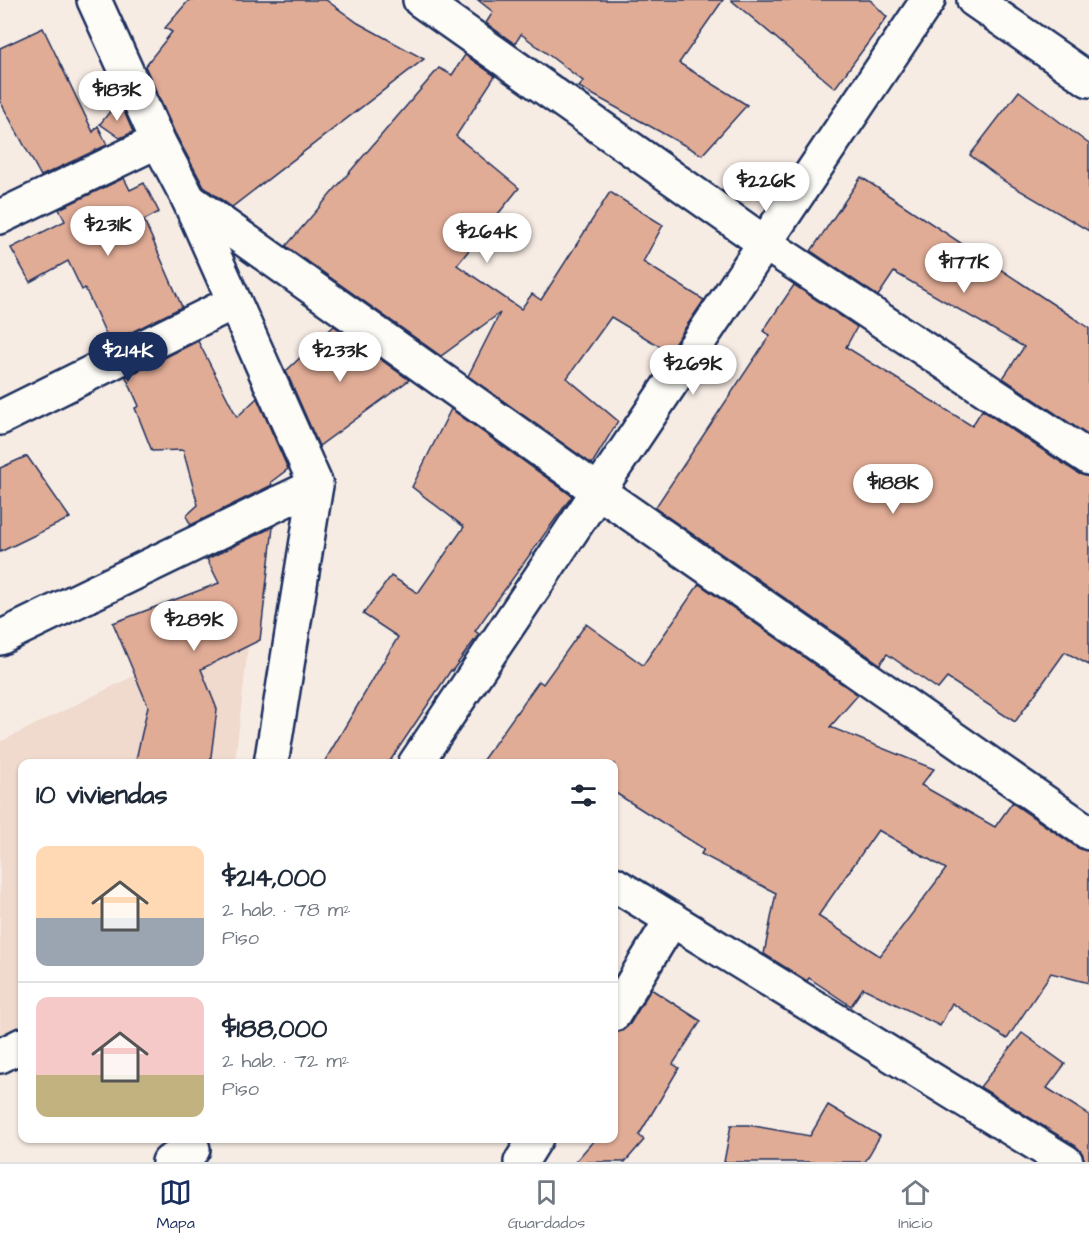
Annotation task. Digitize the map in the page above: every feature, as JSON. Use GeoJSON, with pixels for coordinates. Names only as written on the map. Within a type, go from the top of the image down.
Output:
{"type":"FeatureCollection","features":[{"type":"Feature","properties":{"kind":"street"},"geometry":{"type":"LineString","coordinates":[[94,0],[158,141],[189,200],[316,485],[272,759]]}},
{"type":"Feature","properties":{"kind":"street"},"geometry":{"type":"LineString","coordinates":[[420,0],[766,244],[1089,458]]}},
{"type":"Feature","properties":{"kind":"street"},"geometry":{"type":"LineString","coordinates":[[418,759],[928,0]]}},
{"type":"Feature","properties":{"kind":"street"},"geometry":{"type":"LineString","coordinates":[[974,0],[1089,80]]}},
{"type":"Feature","properties":{"kind":"street"},"geometry":{"type":"LineString","coordinates":[[0,217],[158,141]]}},
{"type":"Feature","properties":{"kind":"street"},"geometry":{"type":"LineString","coordinates":[[189,200],[598,491],[1089,833]]}},
{"type":"Feature","properties":{"kind":"street"},"geometry":{"type":"LineString","coordinates":[[0,418],[234,302]]}},
{"type":"Feature","properties":{"kind":"street"},"geometry":{"type":"LineString","coordinates":[[0,638],[316,485]]}},
{"type":"Feature","properties":{"kind":"street"},"geometry":{"type":"LineString","coordinates":[[618,886],[1066,1162]]}},
{"type":"Feature","properties":{"kind":"street"},"geometry":{"type":"LineString","coordinates":[[618,1008],[672,920]]}},
{"type":"Feature","properties":{"kind":"street"},"geometry":{"type":"LineString","coordinates":[[0,1056],[18,1047]]}},
{"type":"Feature","properties":{"kind":"street"},"geometry":{"type":"LineString","coordinates":[[521,1162],[533,1143]]}},
{"type":"Feature","properties":{"kind":"shaded area"},"geometry":{"type":"Polygon","coordinates":[[[251,618],[235,759],[18,759],[18,1027],[0,1036],[0,742],[251,618]]]}},
{"type":"Feature","properties":{"kind":"building"},"geometry":{"type":"Polygon","coordinates":[[[189,0],[326,0],[358,23],[424,59],[232,207],[204,187],[175,133],[145,66],[172,32],[165,28],[189,0]]]}},
{"type":"Feature","properties":{"kind":"building"},"geometry":{"type":"Polygon","coordinates":[[[478,0],[723,0],[679,63],[747,105],[702,155],[579,87],[583,81],[521,34],[515,44],[486,23],[493,12],[478,0]]]}},
{"type":"Feature","properties":{"kind":"building"},"geometry":{"type":"Polygon","coordinates":[[[731,0],[870,0],[887,17],[835,88],[731,0]]]}},
{"type":"Feature","properties":{"kind":"building"},"geometry":{"type":"Polygon","coordinates":[[[43,28],[93,132],[98,126],[107,145],[41,176],[0,101],[0,48],[43,28]]]}},
{"type":"Feature","properties":{"kind":"building"},"geometry":{"type":"Polygon","coordinates":[[[465,55],[495,76],[456,136],[519,188],[457,265],[521,309],[532,294],[541,300],[610,192],[663,225],[643,262],[704,300],[669,352],[611,317],[567,378],[618,421],[592,464],[468,376],[500,313],[441,356],[286,246],[439,68],[452,75],[465,55]]]}},
{"type":"Feature","properties":{"kind":"building"},"geometry":{"type":"Polygon","coordinates":[[[1019,91],[1089,144],[1089,231],[1004,181],[970,155],[1019,91]]]}},
{"type":"Feature","properties":{"kind":"building"},"geometry":{"type":"Polygon","coordinates":[[[119,100],[133,132],[120,138],[100,124],[119,100]]]}},
{"type":"Feature","properties":{"kind":"building"},"geometry":{"type":"Polygon","coordinates":[[[861,177],[1089,328],[1089,436],[1003,378],[1024,347],[894,272],[878,296],[811,251],[861,177]]]}},
{"type":"Feature","properties":{"kind":"building"},"geometry":{"type":"Polygon","coordinates":[[[124,178],[130,190],[144,183],[159,212],[144,220],[182,307],[110,343],[85,288],[82,290],[68,261],[30,282],[11,248],[65,221],[59,209],[124,178]]]}},
{"type":"Feature","properties":{"kind":"building"},"geometry":{"type":"Polygon","coordinates":[[[794,285],[857,327],[846,347],[972,426],[982,410],[1079,474],[1089,477],[1089,665],[1065,652],[1015,722],[947,678],[938,689],[887,654],[880,664],[655,508],[770,335],[763,331],[794,285]]]}},
{"type":"Feature","properties":{"kind":"building"},"geometry":{"type":"Polygon","coordinates":[[[334,326],[409,380],[319,446],[286,371],[334,326]]]}},
{"type":"Feature","properties":{"kind":"building"},"geometry":{"type":"Polygon","coordinates":[[[198,341],[237,417],[257,398],[288,469],[271,482],[272,485],[191,525],[186,516],[198,505],[183,450],[152,451],[135,408],[139,406],[126,377],[198,341]]]}},
{"type":"Feature","properties":{"kind":"building"},"geometry":{"type":"Polygon","coordinates":[[[451,409],[572,496],[475,631],[479,634],[451,670],[391,759],[326,759],[398,637],[363,614],[391,576],[418,593],[464,527],[412,487],[451,409]]]}},
{"type":"Feature","properties":{"kind":"building"},"geometry":{"type":"Polygon","coordinates":[[[27,456],[70,518],[0,552],[0,468],[27,456]]]}},
{"type":"Feature","properties":{"kind":"building"},"geometry":{"type":"Polygon","coordinates":[[[273,527],[260,640],[201,669],[217,709],[211,759],[136,759],[148,706],[113,623],[219,583],[207,559],[273,527]]]}},
{"type":"Feature","properties":{"kind":"building"},"geometry":{"type":"Polygon","coordinates":[[[699,584],[858,695],[830,727],[934,769],[921,785],[995,827],[1012,803],[1078,848],[1089,851],[1089,983],[1051,973],[1007,1039],[952,1003],[940,1026],[863,988],[851,1006],[809,978],[807,981],[764,954],[776,893],[701,854],[704,849],[618,795],[618,759],[484,759],[539,681],[543,684],[586,624],[643,665],[699,584]],[[878,830],[818,916],[880,956],[946,869],[878,830]]]}},
{"type":"Feature","properties":{"kind":"building"},"geometry":{"type":"Polygon","coordinates":[[[651,989],[701,1021],[673,1064],[679,1068],[639,1135],[644,1140],[625,1162],[575,1162],[592,1143],[618,1143],[618,1032],[630,1024],[651,989]]]}},
{"type":"Feature","properties":{"kind":"building"},"geometry":{"type":"Polygon","coordinates":[[[1022,1033],[1065,1064],[1047,1088],[1089,1115],[1089,1162],[1085,1162],[1076,1146],[980,1087],[1022,1033]]]}},
{"type":"Feature","properties":{"kind":"building"},"geometry":{"type":"Polygon","coordinates":[[[828,1105],[880,1136],[865,1162],[724,1162],[731,1125],[748,1125],[810,1136],[828,1105]]]}}]}
